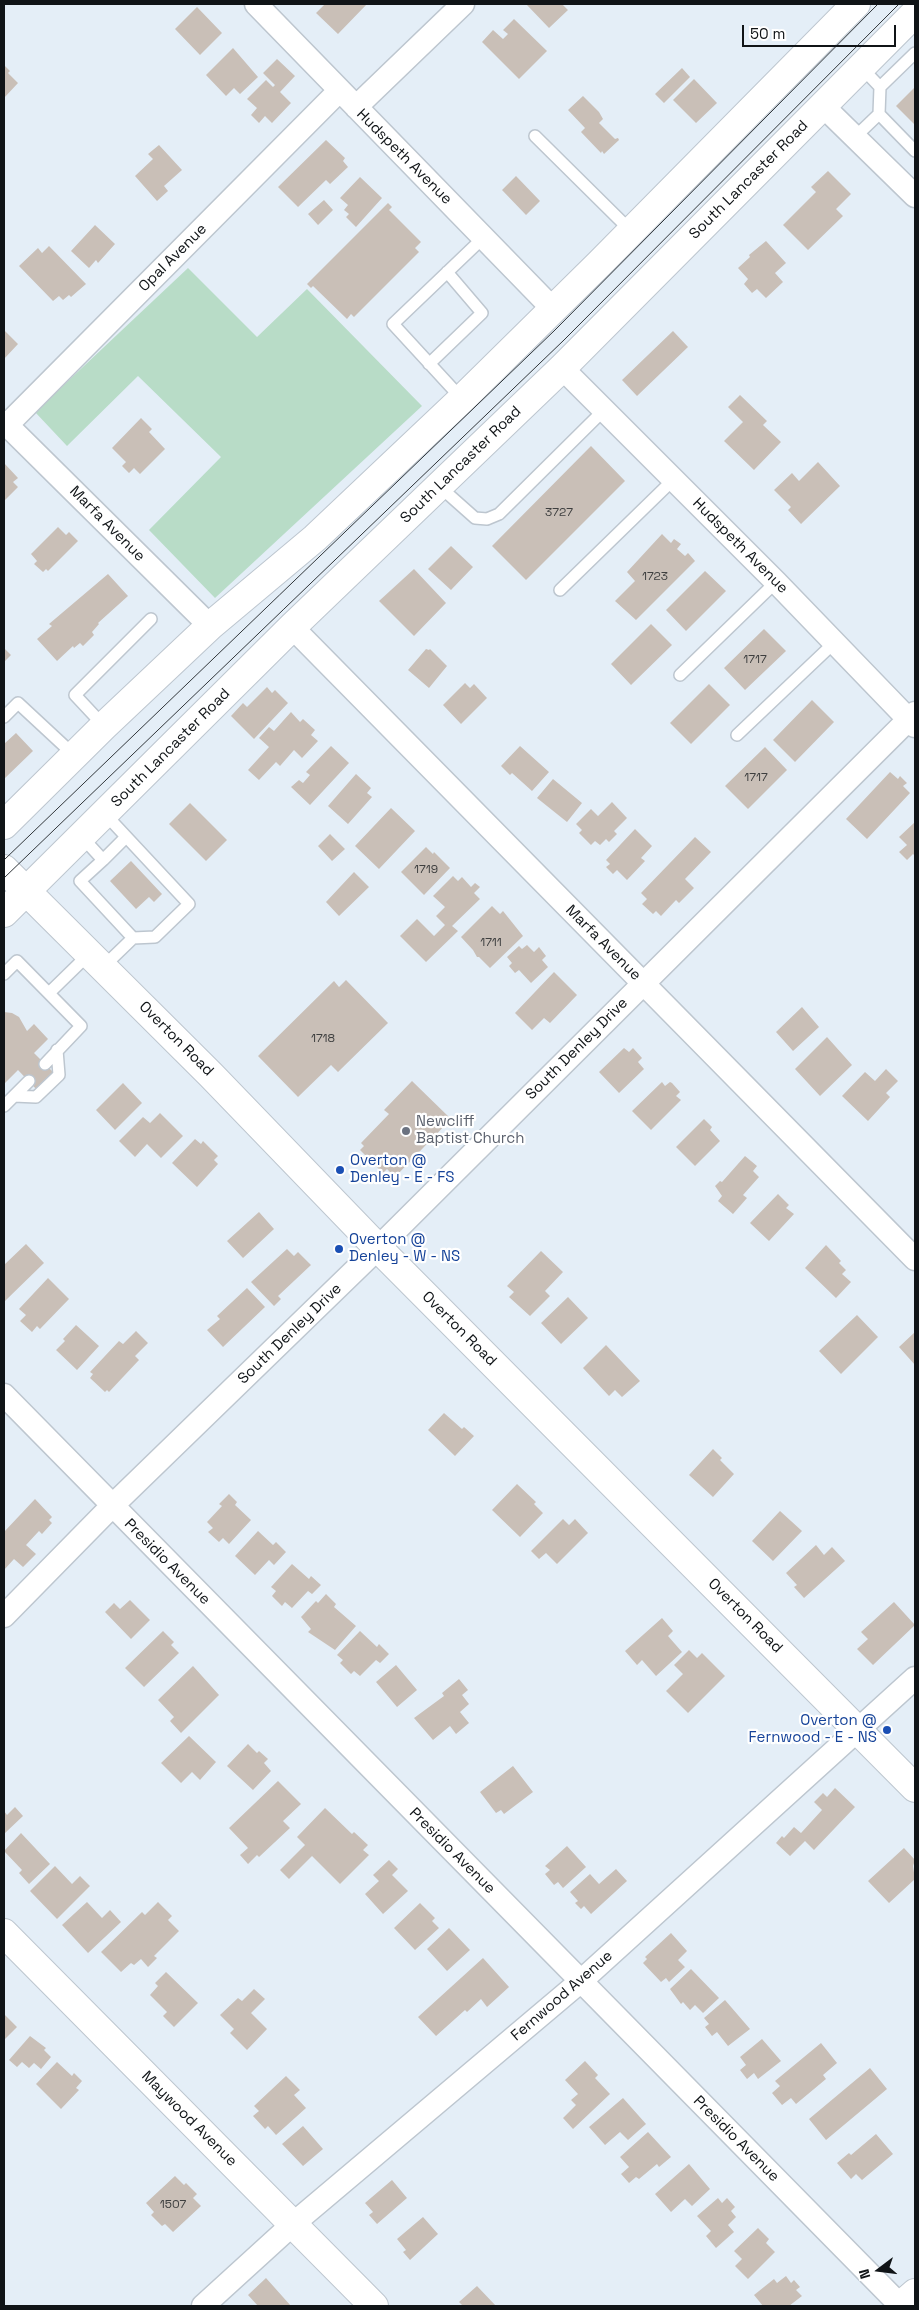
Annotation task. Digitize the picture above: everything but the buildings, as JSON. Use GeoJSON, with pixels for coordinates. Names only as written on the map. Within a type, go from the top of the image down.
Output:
{"type":"FeatureCollection","features":[{"type":"Feature","properties":{"kind":"main road"},"geometry":{"type":"LineString","coordinates":[[4,825],[104,726],[210,626],[315,538],[462,399],[856,4]]}},
{"type":"Feature","properties":{"kind":"main road","name":"South Lancaster Road"},"geometry":{"type":"LineString","coordinates":[[4,913],[292,627],[562,368],[915,12]]}},
{"type":"Feature","properties":{"kind":"main road","name":"Overton Road"},"geometry":{"type":"LineString","coordinates":[[4,869],[915,1788]]}},
{"type":"Feature","properties":{"kind":"main road","name":"Maywood Avenue"},"geometry":{"type":"LineString","coordinates":[[4,1933],[374,2306]]}},
{"type":"Feature","properties":{"kind":"main road"},"geometry":{"type":"LineString","coordinates":[[900,2306],[915,2293]]}},
{"type":"Feature","properties":{"kind":"street","name":"Hudspeth Avenue"},"geometry":{"type":"LineString","coordinates":[[256,4],[553,309]]}},
{"type":"Feature","properties":{"kind":"street"},"geometry":{"type":"LineString","coordinates":[[356,107],[463,4]]}},
{"type":"Feature","properties":{"kind":"street","name":"Opal Avenue"},"geometry":{"type":"LineString","coordinates":[[5,424],[339,91]]}},
{"type":"Feature","properties":{"kind":"street"},"geometry":{"type":"LineString","coordinates":[[822,106],[915,196]]}},
{"type":"Feature","properties":{"kind":"street","name":"Hudspeth Avenue"},"geometry":{"type":"LineString","coordinates":[[562,368],[913,719]]}},
{"type":"Feature","properties":{"kind":"street","name":"Marfa Avenue"},"geometry":{"type":"LineString","coordinates":[[5,424],[210,626]]}},
{"type":"Feature","properties":{"kind":"street","name":"Marfa Avenue"},"geometry":{"type":"LineString","coordinates":[[292,627],[915,1259]]}},
{"type":"Feature","properties":{"kind":"street","name":"South Denley Drive"},"geometry":{"type":"LineString","coordinates":[[4,1616],[112,1506],[378,1248],[913,719]]}},
{"type":"Feature","properties":{"kind":"street","name":"Presidio Avenue"},"geometry":{"type":"LineString","coordinates":[[4,1395],[900,2306]]}},
{"type":"Feature","properties":{"kind":"street","name":"Fernwood Avenue"},"geometry":{"type":"LineString","coordinates":[[203,2306],[293,2224],[581,1981],[859,1731],[915,1678]]}},
{"type":"Feature","properties":{"kind":"lane"},"geometry":{"type":"LineString","coordinates":[[855,137],[879,114],[880,87],[915,53]]}},
{"type":"Feature","properties":{"kind":"lane"},"geometry":{"type":"LineString","coordinates":[[861,66],[880,87]]}},
{"type":"Feature","properties":{"kind":"lane"},"geometry":{"type":"LineString","coordinates":[[879,114],[915,151]]}},
{"type":"Feature","properties":{"kind":"lane"},"geometry":{"type":"LineString","coordinates":[[535,136],[631,231]]}},
{"type":"Feature","properties":{"kind":"lane"},"geometry":{"type":"LineString","coordinates":[[462,399],[394,324],[484,237]]}},
{"type":"Feature","properties":{"kind":"lane"},"geometry":{"type":"LineString","coordinates":[[429,364],[482,313],[447,272]]}},
{"type":"Feature","properties":{"kind":"lane"},"geometry":{"type":"LineString","coordinates":[[439,486],[475,518],[487,519],[499,514],[604,410]]}},
{"type":"Feature","properties":{"kind":"lane"},"geometry":{"type":"LineString","coordinates":[[560,590],[674,479]]}},
{"type":"Feature","properties":{"kind":"lane"},"geometry":{"type":"LineString","coordinates":[[680,675],[776,582]]}},
{"type":"Feature","properties":{"kind":"lane"},"geometry":{"type":"LineString","coordinates":[[104,726],[75,695],[152,619]]}},
{"type":"Feature","properties":{"kind":"lane"},"geometry":{"type":"LineString","coordinates":[[736,735],[834,642]]}},
{"type":"Feature","properties":{"kind":"lane"},"geometry":{"type":"LineString","coordinates":[[4,717],[18,703],[74,755]]}},
{"type":"Feature","properties":{"kind":"lane"},"geometry":{"type":"LineString","coordinates":[[50,993],[96,960],[133,938],[155,937],[190,904],[105,814]]}},
{"type":"Feature","properties":{"kind":"lane"},"geometry":{"type":"LineString","coordinates":[[82,837],[102,860]]}},
{"type":"Feature","properties":{"kind":"lane"},"geometry":{"type":"LineString","coordinates":[[126,837],[80,881],[133,938]]}},
{"type":"Feature","properties":{"kind":"lane"},"geometry":{"type":"LineString","coordinates":[[4,974],[17,961],[80,1026],[44,1064]]}},
{"type":"Feature","properties":{"kind":"lane"},"geometry":{"type":"LineString","coordinates":[[14,1096],[36,1097],[59,1075],[57,1050]]}},
{"type":"Feature","properties":{"kind":"lane"},"geometry":{"type":"LineString","coordinates":[[4,1106],[29,1081]]}},
{"type":"Feature","properties":{"kind":"green space"},"geometry":{"type":"Polygon","coordinates":[[[188,268],[257,337],[307,289],[422,406],[215,598],[149,530],[221,457],[138,376],[67,446],[35,412],[188,268]]]}},
{"type":"Feature","properties":{"kind":"tram line"},"geometry":{"type":"LineString","coordinates":[[4,860],[555,330],[878,4]]}},
{"type":"Feature","properties":{"kind":"tram line"},"geometry":{"type":"LineString","coordinates":[[4,878],[564,340],[899,4]]}},
{"type":"Feature","properties":{"kind":"place","name":"Newcliff Baptist Church"},"geometry":{"type":"Point","coordinates":[406,1131]}},
{"type":"Feature","properties":{"kind":"place","name":"Overton @ Denley - E - FS"},"geometry":{"type":"Point","coordinates":[340,1170]}},
{"type":"Feature","properties":{"kind":"place","name":"Overton @ Denley - W - NS"},"geometry":{"type":"Point","coordinates":[339,1249]}},
{"type":"Feature","properties":{"kind":"place","name":"Overton @ Fernwood - E - NS"},"geometry":{"type":"Point","coordinates":[887,1730]}}]}
